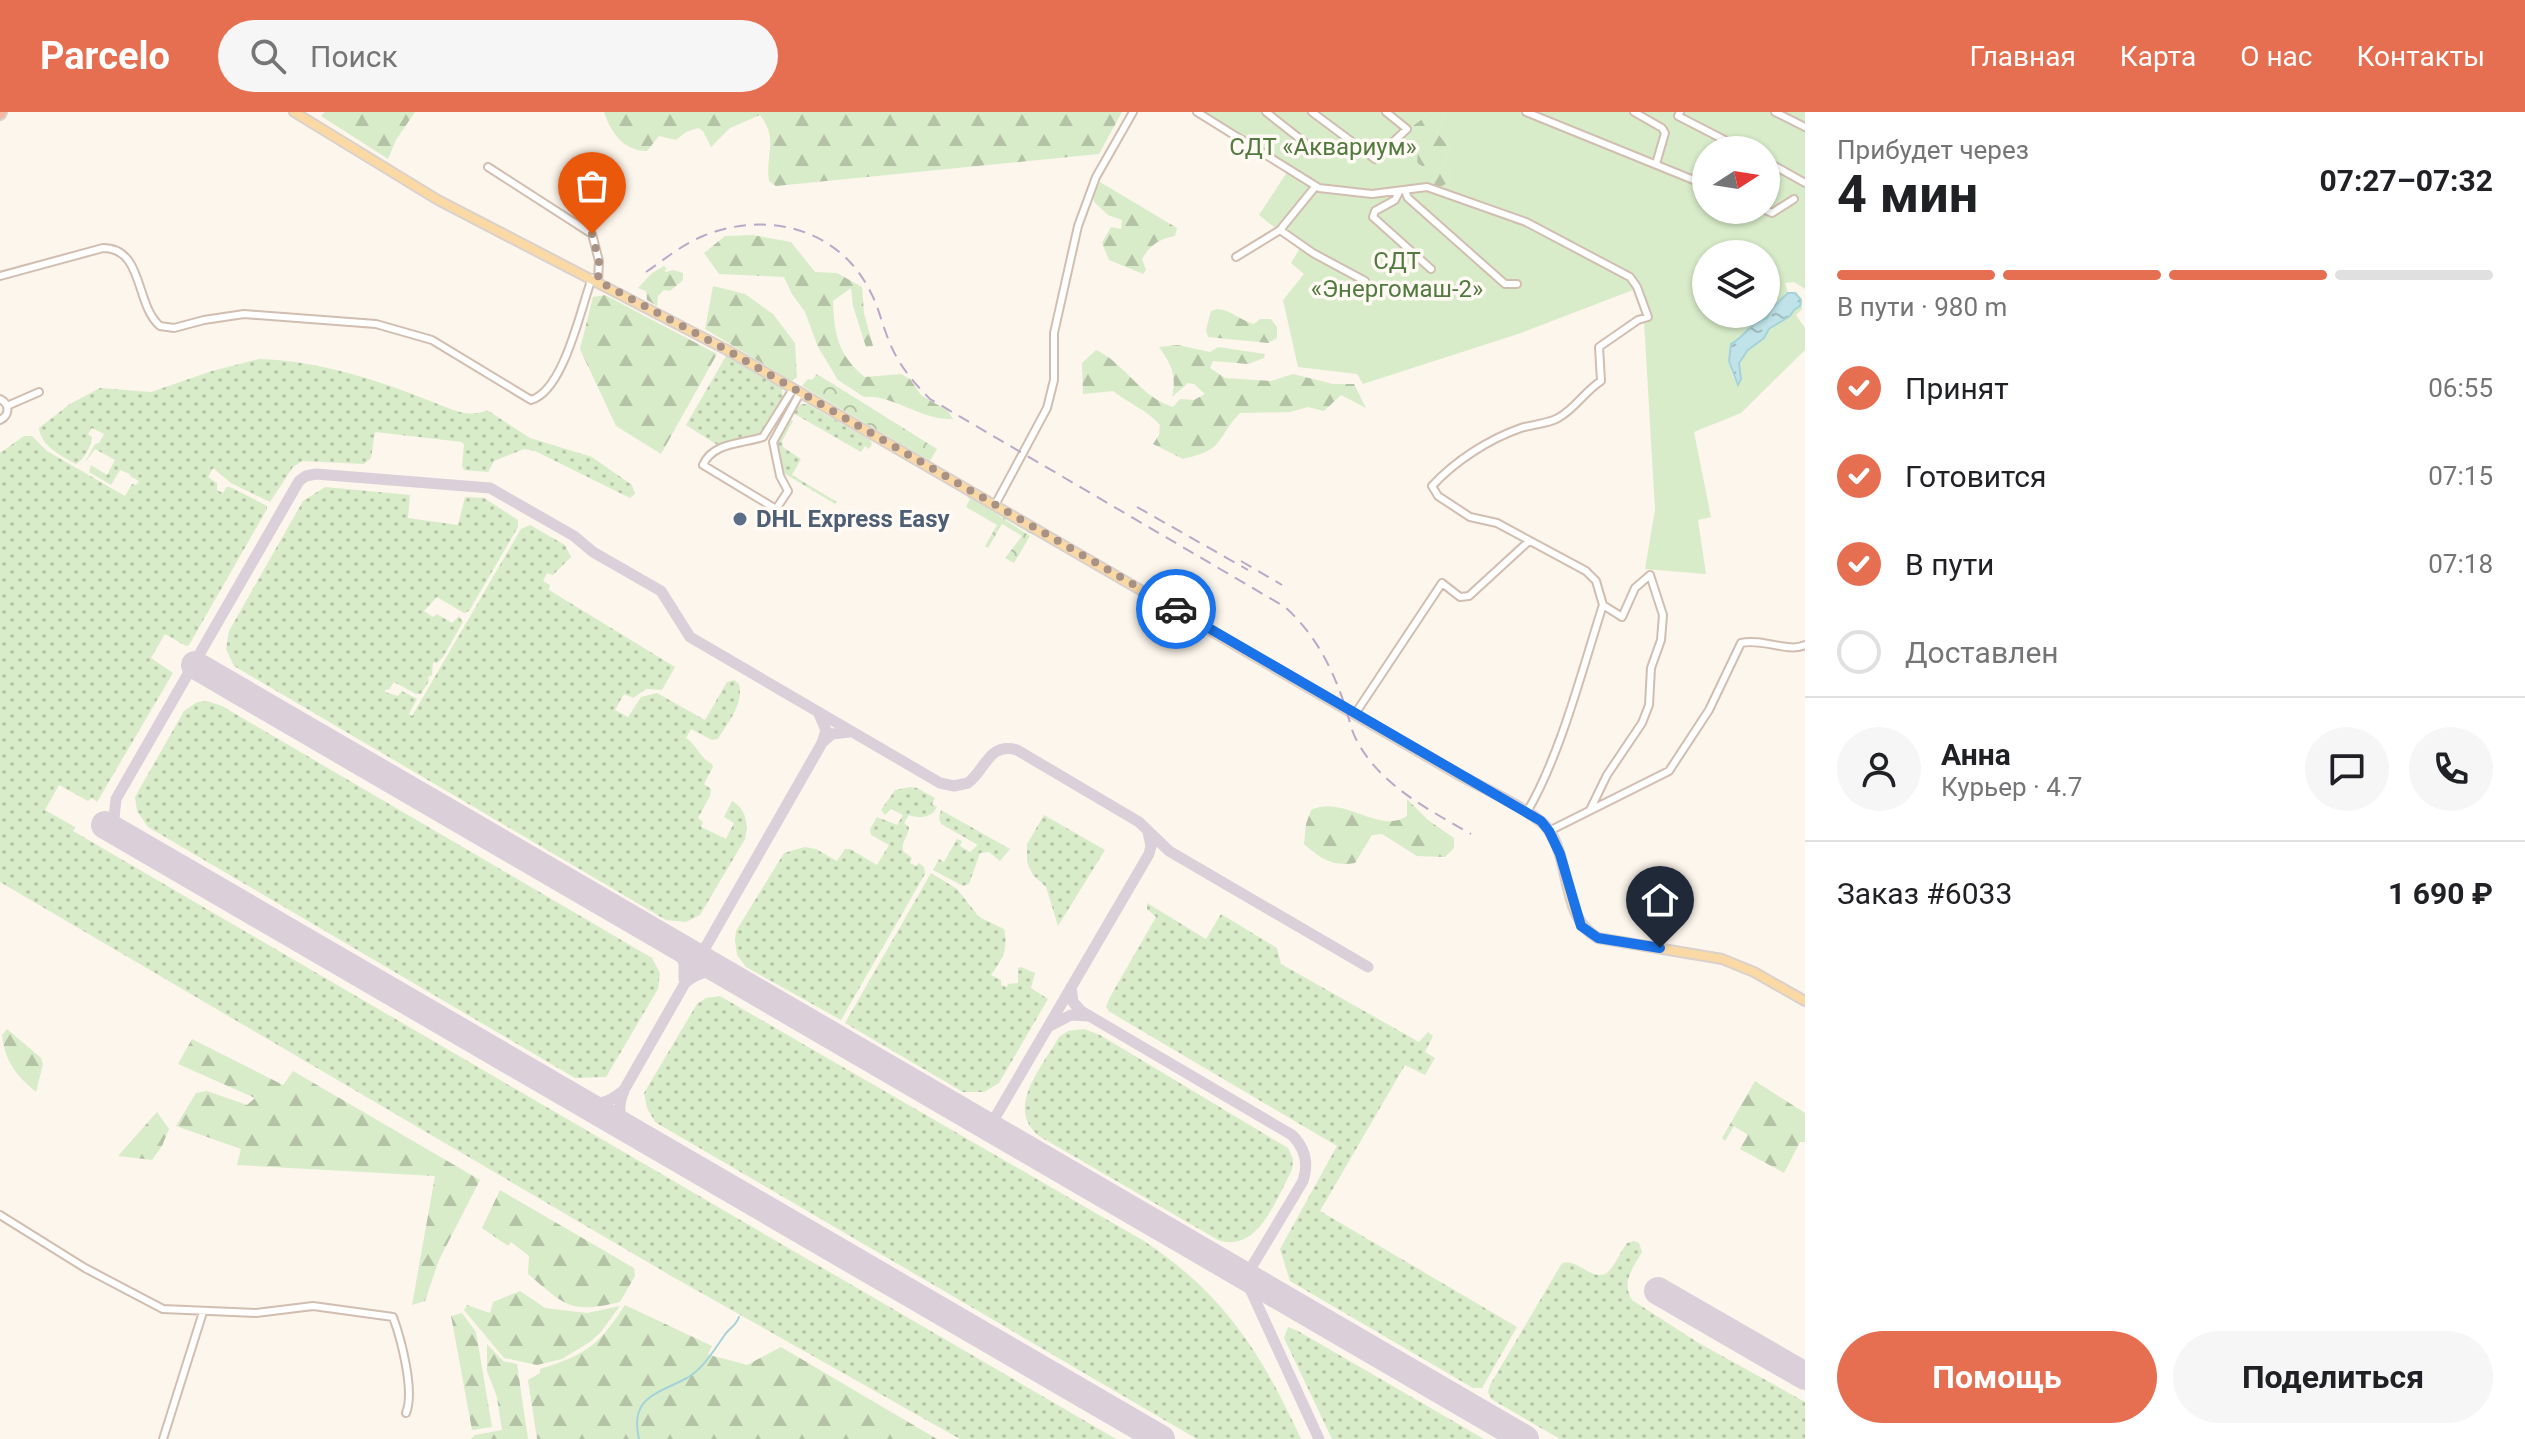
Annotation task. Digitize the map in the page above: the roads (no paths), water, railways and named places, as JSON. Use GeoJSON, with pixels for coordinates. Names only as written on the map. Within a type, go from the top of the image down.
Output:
{"type":"FeatureCollection","features":[{"type":"Feature","properties":{"kind":"main road"},"geometry":{"type":"LineString","coordinates":[[294,112],[438,200],[695,332],[1527,812],[1549,831],[1560,854],[1575,914],[1588,933],[1598,938],[1722,959],[1754,972],[1805,1001]]}},
{"type":"Feature","properties":{"kind":"main road"},"geometry":{"type":"LineString","coordinates":[[0,121],[2,113]]}},
{"type":"Feature","properties":{"kind":"street"},"geometry":{"type":"LineString","coordinates":[[995,505],[1047,408],[1054,380],[1054,333],[1078,226],[1096,177],[1133,112]]}},
{"type":"Feature","properties":{"kind":"street"},"geometry":{"type":"LineString","coordinates":[[1197,112],[1315,187],[1372,194],[1427,187],[1470,200],[1549,233],[1630,277],[1645,304],[1648,317],[1638,320],[1599,347],[1601,381],[1591,387],[1568,412],[1551,421],[1503,435],[1447,469],[1432,486],[1438,496],[1470,517],[1497,523],[1586,571],[1596,581],[1603,605],[1566,720],[1539,791],[1527,812]]}},
{"type":"Feature","properties":{"kind":"street"},"geometry":{"type":"LineString","coordinates":[[1266,112],[1304,142]]}},
{"type":"Feature","properties":{"kind":"street"},"geometry":{"type":"LineString","coordinates":[[1312,112],[1375,159],[1407,129],[1386,112]]}},
{"type":"Feature","properties":{"kind":"street"},"geometry":{"type":"LineString","coordinates":[[1526,112],[1692,179]]}},
{"type":"Feature","properties":{"kind":"street"},"geometry":{"type":"LineString","coordinates":[[1634,112],[1662,128],[1665,133],[1656,164]]}},
{"type":"Feature","properties":{"kind":"street"},"geometry":{"type":"LineString","coordinates":[[1680,112],[1678,116],[1717,136]]}},
{"type":"Feature","properties":{"kind":"street"},"geometry":{"type":"LineString","coordinates":[[1775,112],[1805,127]]}},
{"type":"Feature","properties":{"kind":"street"},"geometry":{"type":"LineString","coordinates":[[0,276],[103,248],[117,249],[127,257],[151,316],[166,328],[244,314],[376,324],[432,340],[531,400],[545,392],[571,347],[599,261],[592,234],[488,167]]}},
{"type":"Feature","properties":{"kind":"street"},"geometry":{"type":"LineString","coordinates":[[1780,169],[1805,183]]}},
{"type":"Feature","properties":{"kind":"street"},"geometry":{"type":"LineString","coordinates":[[1236,257],[1280,230],[1315,187]]}},
{"type":"Feature","properties":{"kind":"street"},"geometry":{"type":"LineString","coordinates":[[1402,191],[1395,200],[1375,211],[1373,217],[1431,269]]}},
{"type":"Feature","properties":{"kind":"street"},"geometry":{"type":"LineString","coordinates":[[1402,191],[1505,284],[1517,284]]}},
{"type":"Feature","properties":{"kind":"street"},"geometry":{"type":"LineString","coordinates":[[1780,208],[1794,199]]}},
{"type":"Feature","properties":{"kind":"street"},"geometry":{"type":"LineString","coordinates":[[1280,230],[1313,253],[1365,281]]}},
{"type":"Feature","properties":{"kind":"street"},"geometry":{"type":"LineString","coordinates":[[796,391],[773,442],[780,476],[788,491],[776,509],[703,465],[709,453],[718,448],[763,438],[796,391]]}},
{"type":"Feature","properties":{"kind":"street"},"geometry":{"type":"LineString","coordinates":[[7,406],[39,392]]}},
{"type":"Feature","properties":{"kind":"street"},"geometry":{"type":"LineString","coordinates":[[0,399],[7,406],[7,413],[0,420]]}},
{"type":"Feature","properties":{"kind":"street"},"geometry":{"type":"LineString","coordinates":[[1355,714],[1442,583],[1460,597],[1469,596],[1529,541]]}},
{"type":"Feature","properties":{"kind":"street"},"geometry":{"type":"LineString","coordinates":[[1590,810],[1607,775],[1643,721],[1649,705],[1652,662],[1661,640],[1663,624],[1662,610],[1650,575],[1635,588],[1622,617],[1603,605]]}},
{"type":"Feature","properties":{"kind":"street"},"geometry":{"type":"LineString","coordinates":[[1549,831],[1669,771],[1709,710],[1741,643],[1754,640],[1803,646]]}},
{"type":"Feature","properties":{"kind":"street"},"geometry":{"type":"LineString","coordinates":[[0,1215],[56,1247],[85,1268],[163,1309],[256,1313],[313,1306],[393,1317],[407,1380],[409,1406],[406,1413]]}},
{"type":"Feature","properties":{"kind":"street"},"geometry":{"type":"LineString","coordinates":[[163,1439],[203,1312]]}},
{"type":"Feature","properties":{"kind":"water"},"geometry":{"type":"Polygon","coordinates":[[[1788,293],[1795,293],[1801,300],[1800,306],[1780,322],[1780,300],[1788,293]]]}},
{"type":"Feature","properties":{"kind":"water"},"geometry":{"type":"Polygon","coordinates":[[[1751,328],[1771,328],[1739,363],[1741,379],[1738,385],[1729,361],[1731,344],[1751,328]]]}},
{"type":"Feature","properties":{"kind":"waterway"},"geometry":{"type":"LineString","coordinates":[[639,1439],[637,1425],[642,1405],[656,1393],[698,1370],[739,1317]]}},
{"type":"Feature","properties":{"kind":"railway"},"geometry":{"type":"LineString","coordinates":[[646,272],[703,236],[727,228],[751,225],[776,225],[799,230],[841,253],[857,271],[873,298],[899,360],[930,399],[1285,607],[1305,628],[1321,652],[1340,692],[1355,737],[1367,757],[1392,784],[1471,834]]}},
{"type":"Feature","properties":{"kind":"railway"},"geometry":{"type":"LineString","coordinates":[[1137,507],[1248,570]]}},
{"type":"Feature","properties":{"kind":"railway"},"geometry":{"type":"LineString","coordinates":[[1241,561],[1282,585]]}},
{"type":"Feature","properties":{"kind":"place","name":"DHL Express Easy"},"geometry":{"type":"Point","coordinates":[740,519]}},
{"type":"Feature","properties":{"kind":"park label","name":"СДТ «Аквариум»"},"geometry":{"type":"Point","coordinates":[1323,147]}},
{"type":"Feature","properties":{"kind":"park label","name":"СДТ «Энергомаш-2»"},"geometry":{"type":"Point","coordinates":[1397,275]}}]}
